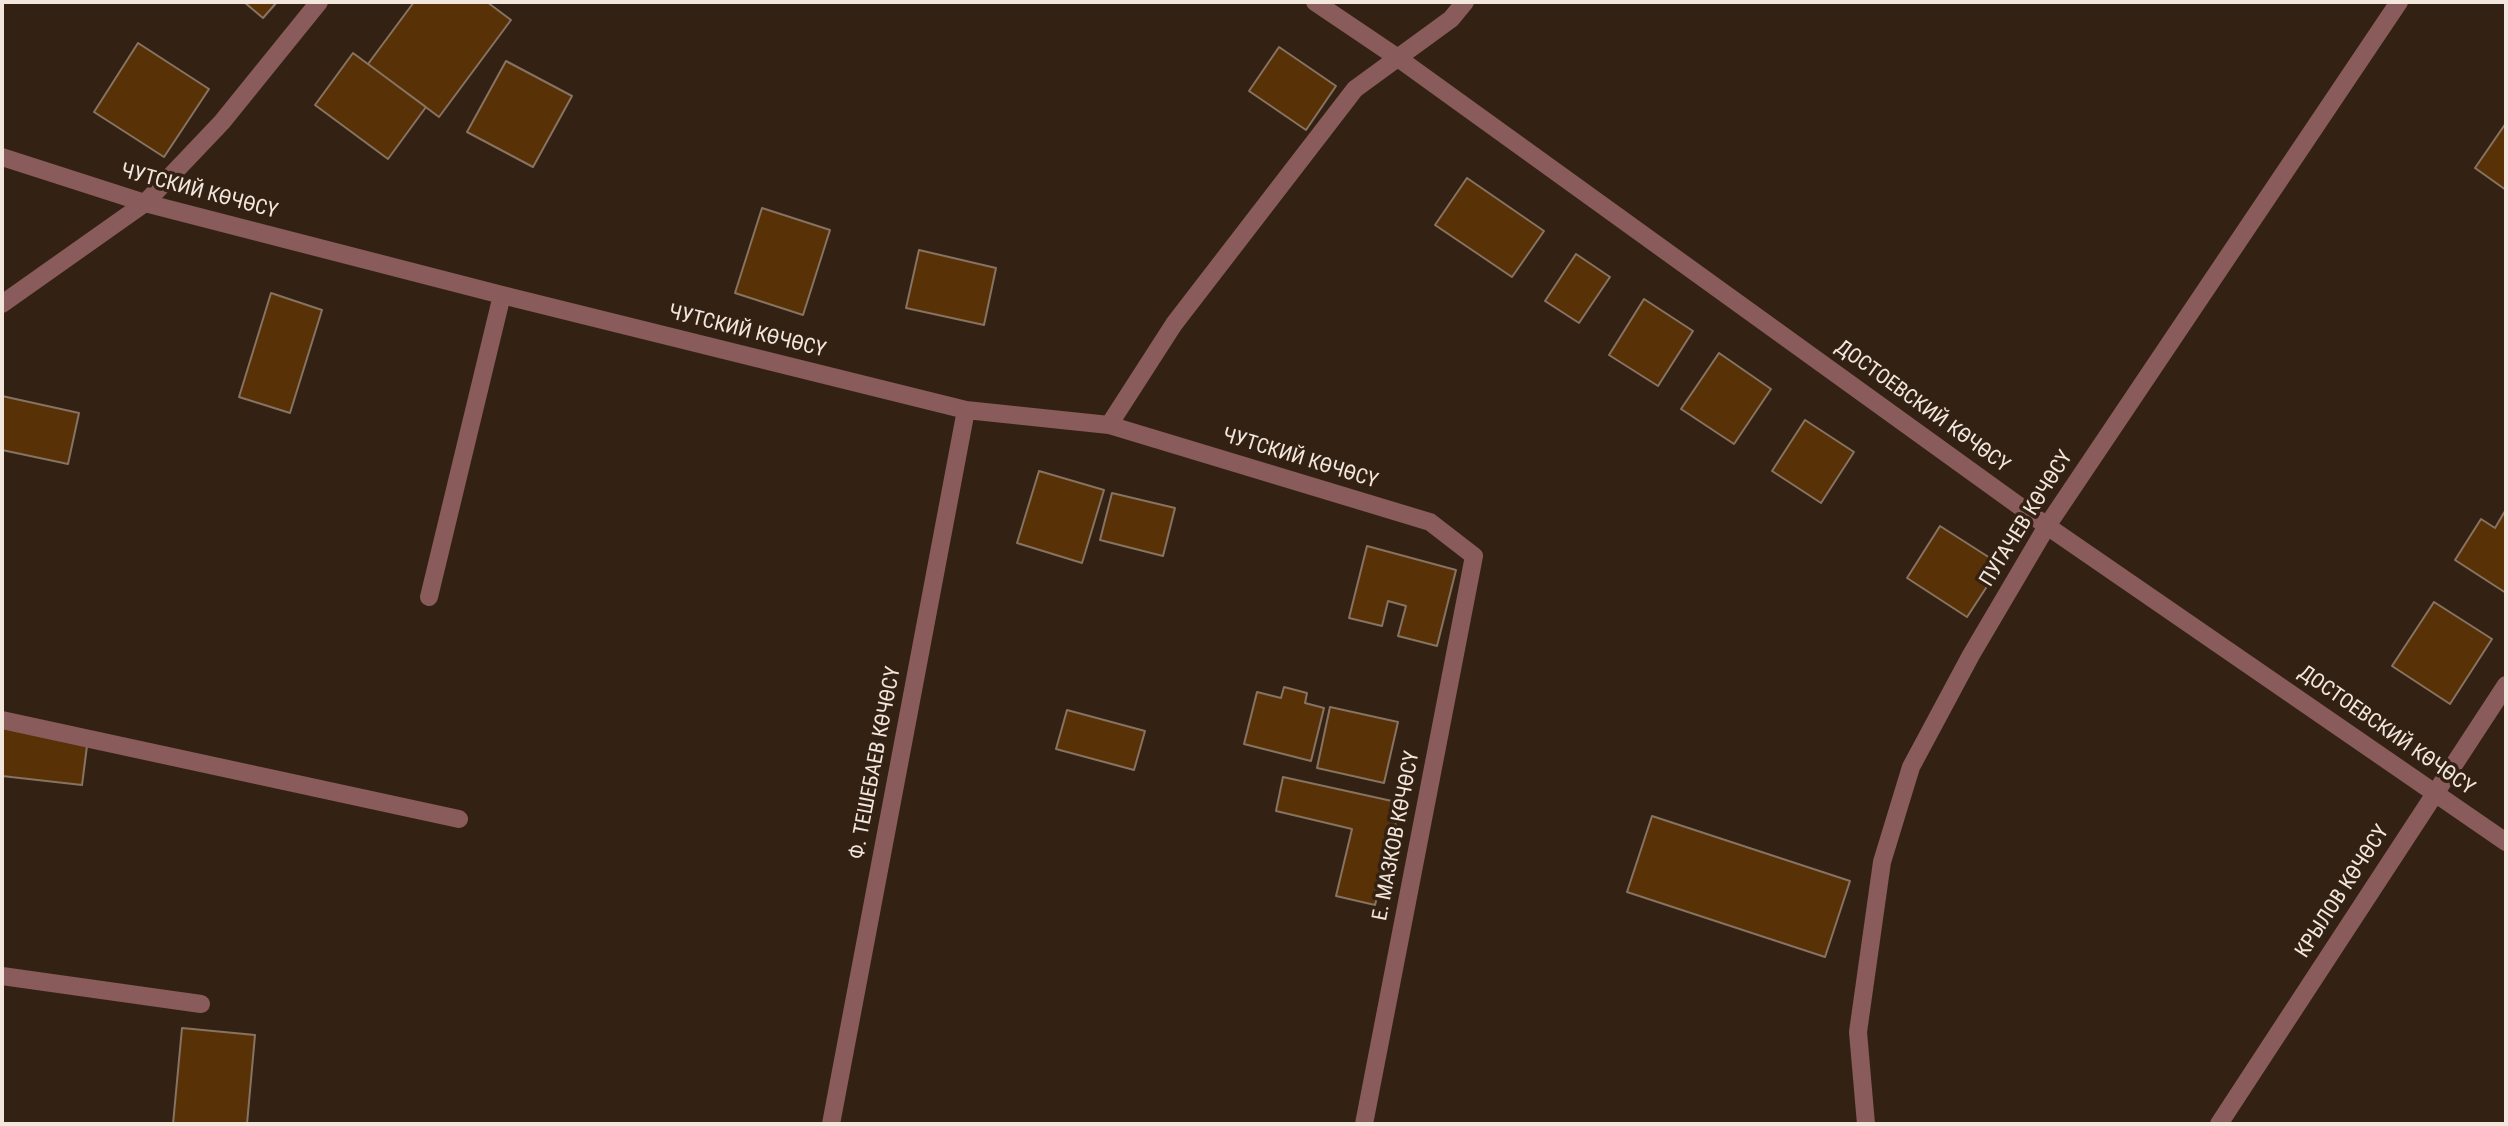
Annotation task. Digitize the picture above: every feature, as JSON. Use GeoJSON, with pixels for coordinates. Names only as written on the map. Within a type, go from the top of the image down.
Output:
{"type":"FeatureCollection","features":[{"type":"Feature","properties":{"kind":"street"},"geometry":{"type":"LineString","coordinates":[[2,304],[145,203],[222,122],[319,2]]}},
{"type":"Feature","properties":{"kind":"street","name":"ДОСТОЕВСКИЙ КӨЧӨСҮ"},"geometry":{"type":"LineString","coordinates":[[1315,2],[1398,58],[2047,526],[2506,842]]}},
{"type":"Feature","properties":{"kind":"street"},"geometry":{"type":"LineString","coordinates":[[1109,425],[1174,324],[1355,89],[1451,19],[1465,2]]}},
{"type":"Feature","properties":{"kind":"street","name":"ПУГАЧЕВ КӨЧӨСҮ"},"geometry":{"type":"LineString","coordinates":[[1866,1124],[1858,1032],[1882,862],[1911,767],[1971,655],[2047,526],[2399,2]]}},
{"type":"Feature","properties":{"kind":"street","name":"ЧУТСКИЙ КӨЧӨСҮ"},"geometry":{"type":"LineString","coordinates":[[2,157],[145,203],[966,410],[1109,425],[1430,522],[1474,556]]}},
{"type":"Feature","properties":{"kind":"street"},"geometry":{"type":"LineString","coordinates":[[429,597],[502,295]]}},
{"type":"Feature","properties":{"kind":"street","name":"Ф. ТЕШЕБАЕВ КӨЧӨСҮ"},"geometry":{"type":"LineString","coordinates":[[831,1124],[966,410]]}},
{"type":"Feature","properties":{"kind":"street","name":"Е. МАЗКОВ КӨЧӨСҮ"},"geometry":{"type":"LineString","coordinates":[[1364,1124],[1474,556]]}},
{"type":"Feature","properties":{"kind":"street","name":"КРЫЛОВ КӨЧӨСҮ"},"geometry":{"type":"LineString","coordinates":[[2219,1124],[2506,685]]}},
{"type":"Feature","properties":{"kind":"street"},"geometry":{"type":"LineString","coordinates":[[2,720],[459,819]]}},
{"type":"Feature","properties":{"kind":"street"},"geometry":{"type":"LineString","coordinates":[[2,976],[201,1004]]}},
{"type":"Feature","properties":{"kind":"building"},"geometry":{"type":"Polygon","coordinates":[[[244,2],[277,2],[263,18],[244,2]]]}},
{"type":"Feature","properties":{"kind":"building"},"geometry":{"type":"Polygon","coordinates":[[[414,2],[487,2],[511,20],[439,117],[368,64],[414,2]]]}},
{"type":"Feature","properties":{"kind":"building"},"geometry":{"type":"Polygon","coordinates":[[[138,43],[209,89],[164,157],[94,112],[138,43]]]}},
{"type":"Feature","properties":{"kind":"building"},"geometry":{"type":"Polygon","coordinates":[[[1279,47],[1336,86],[1306,130],[1249,91],[1279,47]]]}},
{"type":"Feature","properties":{"kind":"building"},"geometry":{"type":"Polygon","coordinates":[[[353,53],[426,107],[388,159],[315,105],[353,53]]]}},
{"type":"Feature","properties":{"kind":"building"},"geometry":{"type":"Polygon","coordinates":[[[506,61],[572,96],[533,167],[467,132],[506,61]]]}},
{"type":"Feature","properties":{"kind":"building"},"geometry":{"type":"Polygon","coordinates":[[[2506,123],[2506,190],[2475,168],[2506,123]]]}},
{"type":"Feature","properties":{"kind":"building"},"geometry":{"type":"Polygon","coordinates":[[[1467,178],[1544,231],[1512,277],[1435,225],[1467,178]]]}},
{"type":"Feature","properties":{"kind":"building"},"geometry":{"type":"Polygon","coordinates":[[[762,208],[830,230],[803,315],[735,293],[762,208]]]}},
{"type":"Feature","properties":{"kind":"building"},"geometry":{"type":"Polygon","coordinates":[[[919,250],[996,268],[984,325],[906,308],[919,250]]]}},
{"type":"Feature","properties":{"kind":"building"},"geometry":{"type":"Polygon","coordinates":[[[1576,254],[1610,277],[1579,323],[1545,301],[1576,254]]]}},
{"type":"Feature","properties":{"kind":"building"},"geometry":{"type":"Polygon","coordinates":[[[271,293],[322,310],[290,413],[239,397],[271,293]]]}},
{"type":"Feature","properties":{"kind":"building"},"geometry":{"type":"Polygon","coordinates":[[[1644,299],[1693,331],[1658,386],[1609,355],[1644,299]]]}},
{"type":"Feature","properties":{"kind":"building"},"geometry":{"type":"Polygon","coordinates":[[[1719,353],[1771,389],[1734,444],[1681,409],[1719,353]]]}},
{"type":"Feature","properties":{"kind":"building"},"geometry":{"type":"Polygon","coordinates":[[[2,396],[79,413],[68,464],[2,450],[2,396]]]}},
{"type":"Feature","properties":{"kind":"building"},"geometry":{"type":"Polygon","coordinates":[[[1805,420],[1854,452],[1821,503],[1772,471],[1805,420]]]}},
{"type":"Feature","properties":{"kind":"building"},"geometry":{"type":"Polygon","coordinates":[[[1039,471],[1104,490],[1082,563],[1017,543],[1039,471]]]}},
{"type":"Feature","properties":{"kind":"building"},"geometry":{"type":"Polygon","coordinates":[[[1112,493],[1175,508],[1163,556],[1100,540],[1112,493]]]}},
{"type":"Feature","properties":{"kind":"building"},"geometry":{"type":"Polygon","coordinates":[[[2505,511],[2506,593],[2455,560],[2481,519],[2495,528],[2505,511]]]}},
{"type":"Feature","properties":{"kind":"building"},"geometry":{"type":"Polygon","coordinates":[[[1940,526],[2001,565],[1967,617],[1907,578],[1940,526]]]}},
{"type":"Feature","properties":{"kind":"building"},"geometry":{"type":"Polygon","coordinates":[[[1367,546],[1456,570],[1437,646],[1398,636],[1406,606],[1388,601],[1382,626],[1349,618],[1367,546]]]}},
{"type":"Feature","properties":{"kind":"building"},"geometry":{"type":"Polygon","coordinates":[[[2434,602],[2492,639],[2450,704],[2392,666],[2434,602]]]}},
{"type":"Feature","properties":{"kind":"building"},"geometry":{"type":"Polygon","coordinates":[[[1284,687],[1307,693],[1305,703],[1324,708],[1311,761],[1244,744],[1257,692],[1281,698],[1284,687]]]}},
{"type":"Feature","properties":{"kind":"building"},"geometry":{"type":"Polygon","coordinates":[[[1330,707],[1398,722],[1384,783],[1317,768],[1330,707]]]}},
{"type":"Feature","properties":{"kind":"building"},"geometry":{"type":"Polygon","coordinates":[[[1067,710],[1145,731],[1134,770],[1056,749],[1067,710]]]}},
{"type":"Feature","properties":{"kind":"building"},"geometry":{"type":"Polygon","coordinates":[[[2,727],[88,738],[82,785],[2,776],[2,727]]]}},
{"type":"Feature","properties":{"kind":"building"},"geometry":{"type":"Polygon","coordinates":[[[1283,777],[1401,803],[1375,905],[1336,896],[1352,829],[1276,811],[1283,777]]]}},
{"type":"Feature","properties":{"kind":"building"},"geometry":{"type":"Polygon","coordinates":[[[1652,816],[1850,881],[1825,957],[1627,892],[1652,816]]]}},
{"type":"Feature","properties":{"kind":"building"},"geometry":{"type":"Polygon","coordinates":[[[182,1028],[255,1035],[247,1124],[173,1124],[182,1028]]]}}]}
